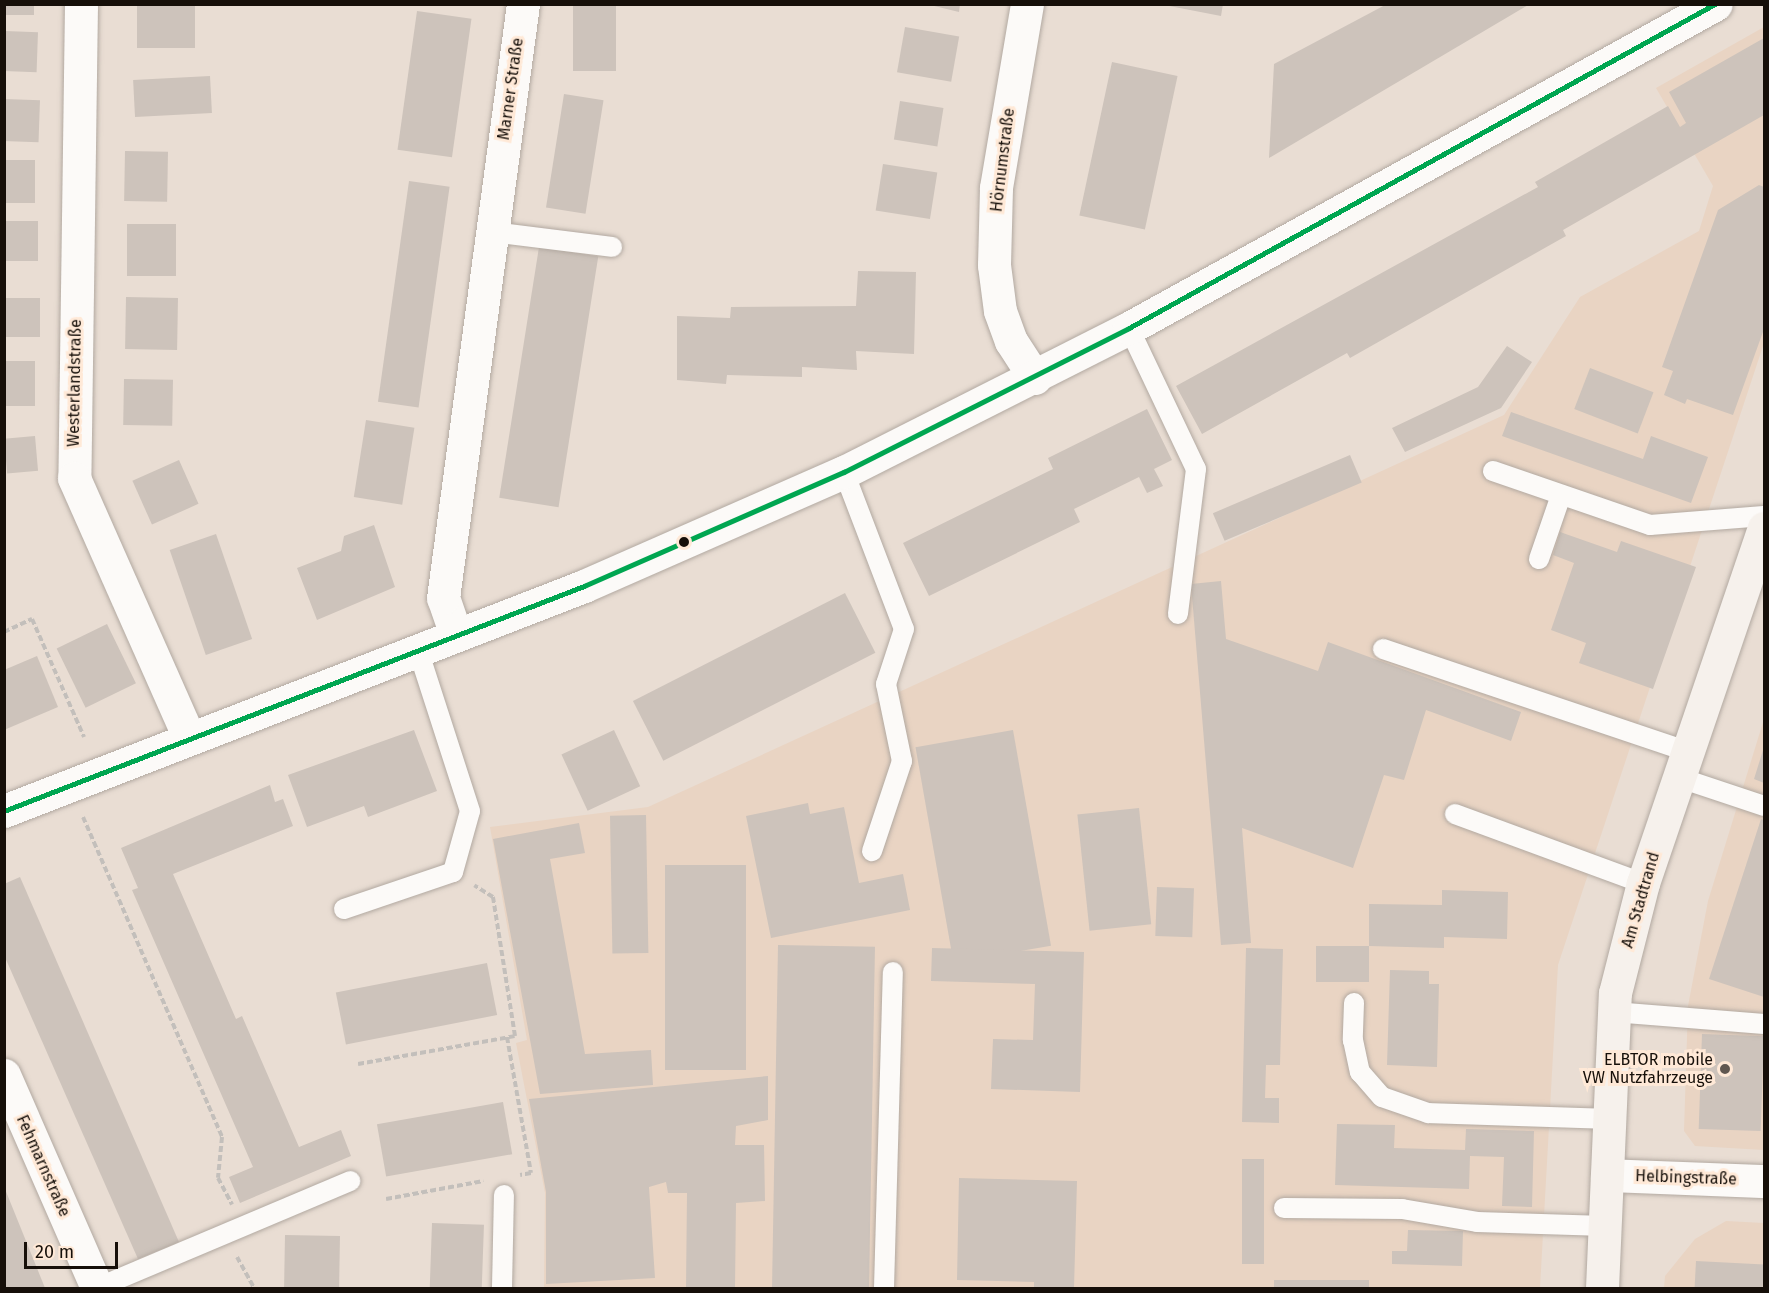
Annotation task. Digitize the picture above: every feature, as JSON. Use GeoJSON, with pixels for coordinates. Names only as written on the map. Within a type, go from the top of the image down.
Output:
{"type":"FeatureCollection","features":[{"type":"Feature","properties":{"kind":"main road","name":"Am Stadtrand"},"geometry":{"type":"LineString","coordinates":[[1602,1288],[1615,993],[1644,883],[1764,528]]}},
{"type":"Feature","properties":{"kind":"street","name":"Westerlandstraße"},"geometry":{"type":"LineString","coordinates":[[81,4],[74,478],[189,737]]}},
{"type":"Feature","properties":{"kind":"street","name":"Marner Straße"},"geometry":{"type":"LineString","coordinates":[[456,635],[442,598],[523,4]]}},
{"type":"Feature","properties":{"kind":"street","name":"Hörnumstraße"},"geometry":{"type":"LineString","coordinates":[[1027,4],[996,188],[994,265],[1000,311],[1011,341],[1035,378]]}},
{"type":"Feature","properties":{"kind":"street"},"geometry":{"type":"LineString","coordinates":[[4,811],[189,737],[584,586],[844,472],[1035,378],[1129,328],[1716,4]]}},
{"type":"Feature","properties":{"kind":"street","name":"Fehmarnstraße"},"geometry":{"type":"LineString","coordinates":[[4,1075],[97,1288]]}},
{"type":"Feature","properties":{"kind":"street","name":"Helbingstraße"},"geometry":{"type":"LineString","coordinates":[[1607,1174],[1764,1181]]}},
{"type":"Feature","properties":{"kind":"lane"},"geometry":{"type":"LineString","coordinates":[[492,232],[612,247]]}},
{"type":"Feature","properties":{"kind":"lane"},"geometry":{"type":"LineString","coordinates":[[1129,328],[1196,469],[1178,614]]}},
{"type":"Feature","properties":{"kind":"lane"},"geometry":{"type":"LineString","coordinates":[[1493,471],[1650,525],[1764,516]]}},
{"type":"Feature","properties":{"kind":"lane"},"geometry":{"type":"LineString","coordinates":[[844,472],[904,628],[886,684],[902,761],[872,851]]}},
{"type":"Feature","properties":{"kind":"lane"},"geometry":{"type":"LineString","coordinates":[[1539,559],[1561,495]]}},
{"type":"Feature","properties":{"kind":"lane"},"geometry":{"type":"LineString","coordinates":[[1383,649],[1684,765],[1764,806]]}},
{"type":"Feature","properties":{"kind":"lane"},"geometry":{"type":"LineString","coordinates":[[344,909],[453,872],[470,811],[418,650]]}},
{"type":"Feature","properties":{"kind":"lane"},"geometry":{"type":"LineString","coordinates":[[1455,814],[1644,883]]}},
{"type":"Feature","properties":{"kind":"lane"},"geometry":{"type":"LineString","coordinates":[[884,1288],[893,972]]}},
{"type":"Feature","properties":{"kind":"lane"},"geometry":{"type":"LineString","coordinates":[[1354,1003],[1353,1040],[1360,1072],[1382,1097],[1428,1113],[1609,1119]]}},
{"type":"Feature","properties":{"kind":"lane"},"geometry":{"type":"LineString","coordinates":[[1614,1012],[1764,1024]]}},
{"type":"Feature","properties":{"kind":"lane"},"geometry":{"type":"LineString","coordinates":[[97,1288],[350,1181]]}},
{"type":"Feature","properties":{"kind":"lane"},"geometry":{"type":"LineString","coordinates":[[502,1288],[504,1195]]}},
{"type":"Feature","properties":{"kind":"lane"},"geometry":{"type":"LineString","coordinates":[[1284,1208],[1402,1209],[1477,1222],[1605,1226]]}},
{"type":"Feature","properties":{"kind":"path"},"geometry":{"type":"LineString","coordinates":[[4,632],[32,619],[84,737]]}},
{"type":"Feature","properties":{"kind":"path"},"geometry":{"type":"LineString","coordinates":[[83,817],[222,1137],[218,1178],[243,1226]]}},
{"type":"Feature","properties":{"kind":"path"},"geometry":{"type":"LineString","coordinates":[[358,1064],[515,1035],[494,897],[453,872]]}},
{"type":"Feature","properties":{"kind":"path"},"geometry":{"type":"LineString","coordinates":[[507,1037],[531,1173],[511,1176]]}},
{"type":"Feature","properties":{"kind":"path"},"geometry":{"type":"LineString","coordinates":[[386,1199],[489,1180]]}},
{"type":"Feature","properties":{"kind":"shaded area"},"geometry":{"type":"Polygon","coordinates":[[[1764,27],[1764,343],[1558,965],[1540,1288],[544,1288],[545,1193],[516,1043],[527,1040],[490,827],[648,807],[1504,415],[1580,297],[1699,231],[1713,186],[1656,88],[1764,27]]]}},
{"type":"Feature","properties":{"kind":"shaded area"},"geometry":{"type":"Polygon","coordinates":[[[1764,719],[1764,1150],[1695,1146],[1684,1131],[1688,1006],[1708,901],[1764,719]]]}},
{"type":"Feature","properties":{"kind":"shaded area"},"geometry":{"type":"Polygon","coordinates":[[[1726,1221],[1764,1223],[1764,1288],[1664,1288],[1665,1276],[1695,1239],[1726,1221]]]}},
{"type":"Feature","properties":{"kind":"building"},"geometry":{"type":"Polygon","coordinates":[[[4,4],[34,4],[34,15],[4,15],[4,4]]]}},
{"type":"Feature","properties":{"kind":"building"},"geometry":{"type":"Polygon","coordinates":[[[137,4],[195,4],[195,48],[137,48],[137,4]]]}},
{"type":"Feature","properties":{"kind":"building"},"geometry":{"type":"Polygon","coordinates":[[[926,4],[960,4],[959,12],[926,4]]]}},
{"type":"Feature","properties":{"kind":"building"},"geometry":{"type":"Polygon","coordinates":[[[1159,4],[1223,4],[1221,16],[1159,4]]]}},
{"type":"Feature","properties":{"kind":"building"},"geometry":{"type":"Polygon","coordinates":[[[1387,4],[1530,4],[1269,158],[1274,64],[1387,4]]]}},
{"type":"Feature","properties":{"kind":"building"},"geometry":{"type":"Polygon","coordinates":[[[573,5],[616,5],[616,71],[573,71],[573,5]]]}},
{"type":"Feature","properties":{"kind":"building"},"geometry":{"type":"Polygon","coordinates":[[[417,11],[471,19],[452,157],[398,150],[417,11]]]}},
{"type":"Feature","properties":{"kind":"building"},"geometry":{"type":"Polygon","coordinates":[[[905,27],[959,37],[951,82],[897,72],[905,27]]]}},
{"type":"Feature","properties":{"kind":"building"},"geometry":{"type":"Polygon","coordinates":[[[5,31],[38,32],[37,72],[4,71],[5,31]]]}},
{"type":"Feature","properties":{"kind":"building"},"geometry":{"type":"Polygon","coordinates":[[[1764,38],[1764,115],[1563,230],[1566,236],[1350,358],[1347,353],[1202,434],[1176,386],[1538,187],[1535,182],[1668,106],[1680,127],[1686,123],[1669,92],[1764,38]]]}},
{"type":"Feature","properties":{"kind":"building"},"geometry":{"type":"Polygon","coordinates":[[[1112,62],[1178,76],[1145,229],[1079,216],[1112,62]]]}},
{"type":"Feature","properties":{"kind":"building"},"geometry":{"type":"Polygon","coordinates":[[[210,76],[212,113],[135,117],[133,80],[210,76]]]}},
{"type":"Feature","properties":{"kind":"building"},"geometry":{"type":"Polygon","coordinates":[[[564,94],[604,100],[586,214],[546,208],[564,94]]]}},
{"type":"Feature","properties":{"kind":"building"},"geometry":{"type":"Polygon","coordinates":[[[4,99],[40,100],[39,142],[4,141],[4,99]]]}},
{"type":"Feature","properties":{"kind":"building"},"geometry":{"type":"Polygon","coordinates":[[[900,101],[943,108],[937,146],[894,140],[900,101]]]}},
{"type":"Feature","properties":{"kind":"building"},"geometry":{"type":"Polygon","coordinates":[[[125,151],[168,152],[167,202],[124,201],[125,151]]]}},
{"type":"Feature","properties":{"kind":"building"},"geometry":{"type":"Polygon","coordinates":[[[4,160],[35,160],[35,203],[4,203],[4,160]]]}},
{"type":"Feature","properties":{"kind":"building"},"geometry":{"type":"Polygon","coordinates":[[[883,164],[937,173],[930,219],[876,210],[883,164]]]}},
{"type":"Feature","properties":{"kind":"building"},"geometry":{"type":"Polygon","coordinates":[[[409,181],[450,187],[419,408],[378,402],[409,181]]]}},
{"type":"Feature","properties":{"kind":"building"},"geometry":{"type":"Polygon","coordinates":[[[1759,185],[1764,187],[1764,329],[1733,415],[1687,399],[1685,404],[1664,395],[1673,371],[1662,367],[1718,210],[1759,185]]]}},
{"type":"Feature","properties":{"kind":"building"},"geometry":{"type":"Polygon","coordinates":[[[4,221],[38,221],[38,261],[4,261],[4,221]]]}},
{"type":"Feature","properties":{"kind":"building"},"geometry":{"type":"Polygon","coordinates":[[[127,224],[176,224],[176,276],[127,276],[127,224]]]}},
{"type":"Feature","properties":{"kind":"building"},"geometry":{"type":"Polygon","coordinates":[[[539,247],[598,256],[559,507],[499,498],[539,247]]]}},
{"type":"Feature","properties":{"kind":"building"},"geometry":{"type":"Polygon","coordinates":[[[858,271],[916,272],[914,354],[856,351],[857,370],[802,367],[802,377],[727,375],[726,384],[677,380],[677,316],[730,318],[731,307],[856,306],[858,271]]]}},
{"type":"Feature","properties":{"kind":"building"},"geometry":{"type":"Polygon","coordinates":[[[126,297],[178,298],[177,350],[125,349],[126,297]]]}},
{"type":"Feature","properties":{"kind":"building"},"geometry":{"type":"Polygon","coordinates":[[[5,298],[40,298],[40,337],[5,337],[5,298]]]}},
{"type":"Feature","properties":{"kind":"building"},"geometry":{"type":"Polygon","coordinates":[[[1507,346],[1532,362],[1501,408],[1405,452],[1392,428],[1478,387],[1507,346]]]}},
{"type":"Feature","properties":{"kind":"building"},"geometry":{"type":"Polygon","coordinates":[[[4,361],[35,361],[35,406],[4,406],[4,361]]]}},
{"type":"Feature","properties":{"kind":"building"},"geometry":{"type":"Polygon","coordinates":[[[1590,368],[1653,392],[1638,433],[1574,409],[1590,368]]]}},
{"type":"Feature","properties":{"kind":"building"},"geometry":{"type":"Polygon","coordinates":[[[124,379],[173,380],[172,426],[123,425],[124,379]]]}},
{"type":"Feature","properties":{"kind":"building"},"geometry":{"type":"Polygon","coordinates":[[[1147,409],[1172,460],[1154,469],[1163,486],[1147,493],[1139,477],[1074,509],[1080,522],[929,596],[903,543],[1053,469],[1048,458],[1147,409]]]}},
{"type":"Feature","properties":{"kind":"building"},"geometry":{"type":"Polygon","coordinates":[[[1511,412],[1643,459],[1651,436],[1708,457],[1691,503],[1502,436],[1511,412]]]}},
{"type":"Feature","properties":{"kind":"building"},"geometry":{"type":"Polygon","coordinates":[[[366,420],[414,428],[402,505],[354,497],[366,420]]]}},
{"type":"Feature","properties":{"kind":"building"},"geometry":{"type":"Polygon","coordinates":[[[35,436],[38,471],[7,474],[4,439],[35,436]]]}},
{"type":"Feature","properties":{"kind":"building"},"geometry":{"type":"Polygon","coordinates":[[[1350,455],[1362,483],[1225,541],[1213,513],[1350,455]]]}},
{"type":"Feature","properties":{"kind":"building"},"geometry":{"type":"Polygon","coordinates":[[[179,460],[199,504],[152,525],[132,481],[179,460]]]}},
{"type":"Feature","properties":{"kind":"building"},"geometry":{"type":"Polygon","coordinates":[[[374,525],[395,587],[317,620],[297,568],[341,551],[344,536],[374,525]]]}},
{"type":"Feature","properties":{"kind":"building"},"geometry":{"type":"Polygon","coordinates":[[[1560,532],[1617,552],[1621,541],[1696,567],[1653,689],[1579,663],[1586,643],[1551,630],[1574,563],[1553,555],[1560,532]]]}},
{"type":"Feature","properties":{"kind":"building"},"geometry":{"type":"Polygon","coordinates":[[[216,534],[252,639],[206,655],[170,550],[216,534]]]}},
{"type":"Feature","properties":{"kind":"building"},"geometry":{"type":"Polygon","coordinates":[[[1221,581],[1226,639],[1318,671],[1328,642],[1521,712],[1511,741],[1426,710],[1404,780],[1384,775],[1353,868],[1242,828],[1251,943],[1221,945],[1191,584],[1221,581]]]}},
{"type":"Feature","properties":{"kind":"building"},"geometry":{"type":"Polygon","coordinates":[[[845,593],[875,653],[663,761],[633,701],[845,593]]]}},
{"type":"Feature","properties":{"kind":"building"},"geometry":{"type":"Polygon","coordinates":[[[107,624],[136,683],[86,708],[57,649],[107,624]]]}},
{"type":"Feature","properties":{"kind":"building"},"geometry":{"type":"Polygon","coordinates":[[[37,656],[58,707],[4,730],[4,670],[37,656]]]}},
{"type":"Feature","properties":{"kind":"building"},"geometry":{"type":"Polygon","coordinates":[[[414,730],[437,791],[368,817],[364,806],[307,827],[288,775],[414,730]]]}},
{"type":"Feature","properties":{"kind":"building"},"geometry":{"type":"Polygon","coordinates":[[[614,730],[640,786],[588,811],[561,755],[614,730]]]}},
{"type":"Feature","properties":{"kind":"building"},"geometry":{"type":"Polygon","coordinates":[[[1013,730],[1051,946],[954,963],[916,747],[1013,730]]]}},
{"type":"Feature","properties":{"kind":"building"},"geometry":{"type":"Polygon","coordinates":[[[1764,747],[1764,783],[1754,779],[1764,747]]]}},
{"type":"Feature","properties":{"kind":"building"},"geometry":{"type":"Polygon","coordinates":[[[270,785],[275,802],[283,799],[293,826],[173,874],[236,1019],[242,1016],[299,1147],[341,1130],[351,1156],[240,1203],[229,1177],[253,1167],[132,890],[138,888],[121,848],[270,785]]]}},
{"type":"Feature","properties":{"kind":"building"},"geometry":{"type":"Polygon","coordinates":[[[808,803],[810,814],[844,807],[859,883],[903,874],[910,910],[771,938],[746,816],[808,803]]]}},
{"type":"Feature","properties":{"kind":"building"},"geometry":{"type":"Polygon","coordinates":[[[1139,808],[1151,924],[1090,931],[1077,814],[1139,808]]]}},
{"type":"Feature","properties":{"kind":"building"},"geometry":{"type":"Polygon","coordinates":[[[646,815],[648,953],[612,954],[610,816],[646,815]]]}},
{"type":"Feature","properties":{"kind":"building"},"geometry":{"type":"Polygon","coordinates":[[[1761,819],[1764,820],[1764,997],[1709,979],[1761,819]]]}},
{"type":"Feature","properties":{"kind":"building"},"geometry":{"type":"Polygon","coordinates":[[[579,823],[585,853],[550,859],[585,1054],[651,1050],[653,1085],[540,1094],[493,839],[579,823]]]}},
{"type":"Feature","properties":{"kind":"building"},"geometry":{"type":"Polygon","coordinates":[[[665,865],[746,865],[746,1070],[665,1070],[665,865]]]}},
{"type":"Feature","properties":{"kind":"building"},"geometry":{"type":"Polygon","coordinates":[[[20,877],[179,1242],[138,1259],[4,955],[4,884],[20,877]]]}},
{"type":"Feature","properties":{"kind":"building"},"geometry":{"type":"Polygon","coordinates":[[[1157,887],[1194,888],[1192,937],[1155,936],[1157,887]]]}},
{"type":"Feature","properties":{"kind":"building"},"geometry":{"type":"Polygon","coordinates":[[[1442,890],[1508,892],[1507,939],[1444,937],[1444,948],[1369,946],[1369,904],[1442,905],[1442,890]]]}},
{"type":"Feature","properties":{"kind":"building"},"geometry":{"type":"Polygon","coordinates":[[[778,945],[875,947],[869,1288],[772,1288],[778,945]]]}},
{"type":"Feature","properties":{"kind":"building"},"geometry":{"type":"Polygon","coordinates":[[[1316,946],[1369,946],[1369,982],[1316,982],[1316,946]]]}},
{"type":"Feature","properties":{"kind":"building"},"geometry":{"type":"Polygon","coordinates":[[[932,948],[1084,952],[1080,1092],[991,1089],[993,1039],[1033,1040],[1035,984],[931,981],[932,948]]]}},
{"type":"Feature","properties":{"kind":"building"},"geometry":{"type":"Polygon","coordinates":[[[1246,948],[1283,949],[1280,1065],[1266,1065],[1265,1098],[1279,1098],[1279,1123],[1242,1122],[1246,948]]]}},
{"type":"Feature","properties":{"kind":"building"},"geometry":{"type":"Polygon","coordinates":[[[487,963],[497,1015],[346,1044],[336,992],[487,963]]]}},
{"type":"Feature","properties":{"kind":"building"},"geometry":{"type":"Polygon","coordinates":[[[1390,970],[1429,971],[1429,984],[1439,984],[1437,1067],[1387,1065],[1390,970]]]}},
{"type":"Feature","properties":{"kind":"building"},"geometry":{"type":"Polygon","coordinates":[[[1702,1034],[1764,1036],[1761,1131],[1699,1129],[1702,1034]]]}},
{"type":"Feature","properties":{"kind":"building"},"geometry":{"type":"Polygon","coordinates":[[[768,1076],[768,1120],[736,1126],[735,1145],[764,1145],[765,1201],[736,1203],[735,1288],[686,1288],[687,1193],[668,1193],[666,1182],[649,1187],[655,1278],[546,1284],[546,1192],[529,1099],[768,1076]]]}},
{"type":"Feature","properties":{"kind":"building"},"geometry":{"type":"Polygon","coordinates":[[[503,1102],[512,1154],[386,1176],[377,1124],[503,1102]]]}},
{"type":"Feature","properties":{"kind":"building"},"geometry":{"type":"Polygon","coordinates":[[[1337,1124],[1395,1125],[1394,1148],[1465,1150],[1466,1129],[1534,1131],[1532,1207],[1502,1206],[1504,1157],[1470,1156],[1469,1189],[1335,1185],[1337,1124]]]}},
{"type":"Feature","properties":{"kind":"building"},"geometry":{"type":"Polygon","coordinates":[[[1242,1159],[1264,1159],[1264,1264],[1242,1264],[1242,1159]]]}},
{"type":"Feature","properties":{"kind":"building"},"geometry":{"type":"Polygon","coordinates":[[[959,1178],[1077,1181],[1074,1288],[1034,1288],[1034,1282],[957,1280],[959,1178]]]}},
{"type":"Feature","properties":{"kind":"building"},"geometry":{"type":"Polygon","coordinates":[[[5,1189],[45,1288],[4,1288],[5,1189]]]}},
{"type":"Feature","properties":{"kind":"building"},"geometry":{"type":"Polygon","coordinates":[[[432,1223],[484,1225],[482,1288],[430,1288],[432,1223]]]}},
{"type":"Feature","properties":{"kind":"building"},"geometry":{"type":"Polygon","coordinates":[[[1408,1230],[1463,1231],[1462,1266],[1392,1264],[1392,1251],[1407,1251],[1408,1230]]]}},
{"type":"Feature","properties":{"kind":"building"},"geometry":{"type":"Polygon","coordinates":[[[285,1235],[340,1236],[339,1288],[284,1288],[285,1235]]]}},
{"type":"Feature","properties":{"kind":"building"},"geometry":{"type":"Polygon","coordinates":[[[1696,1261],[1764,1265],[1763,1288],[1695,1288],[1696,1261]]]}},
{"type":"Feature","properties":{"kind":"building"},"geometry":{"type":"Polygon","coordinates":[[[1274,1280],[1369,1280],[1369,1288],[1274,1288],[1274,1280]]]}},
{"type":"Feature","properties":{"kind":"transit line"},"geometry":{"type":"LineString","coordinates":[[4,811],[584,586],[844,472],[1129,328],[1715,4]]}},
{"type":"Feature","properties":{"kind":"place","name":"ELBTOR mobile VW Nutzfahrzeuge"},"geometry":{"type":"Point","coordinates":[1725,1069]}}]}
